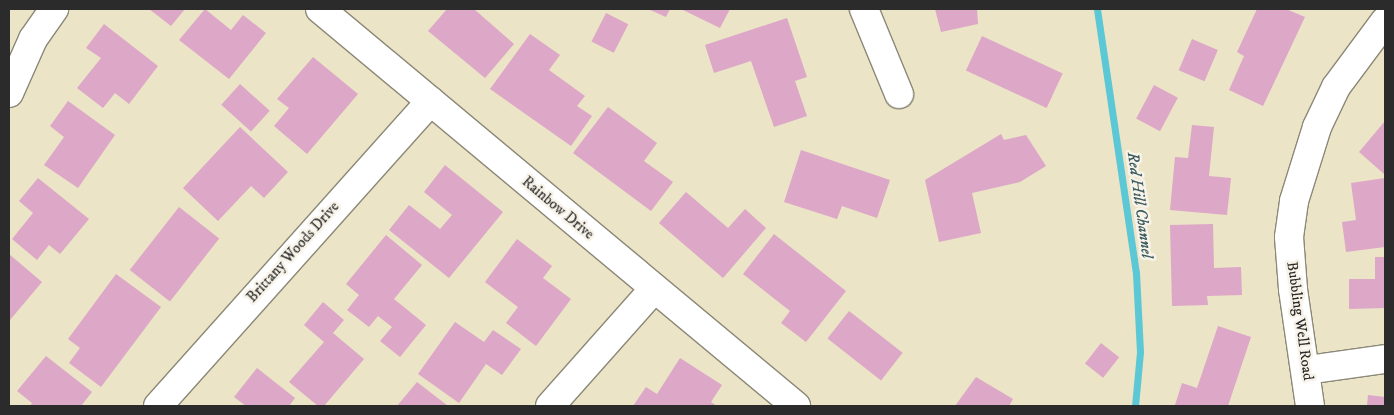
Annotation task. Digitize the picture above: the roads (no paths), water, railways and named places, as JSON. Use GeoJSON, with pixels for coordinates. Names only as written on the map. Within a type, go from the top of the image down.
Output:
{"type":"FeatureCollection","features":[{"type":"Feature","properties":{"kind":"street"},"geometry":{"type":"LineString","coordinates":[[9,93],[33,39],[54,9]]}},
{"type":"Feature","properties":{"kind":"street","name":"Rainbow Drive"},"geometry":{"type":"LineString","coordinates":[[320,9],[796,406]]}},
{"type":"Feature","properties":{"kind":"street"},"geometry":{"type":"LineString","coordinates":[[864,9],[899,94]]}},
{"type":"Feature","properties":{"kind":"street","name":"Bubbling Well Road"},"geometry":{"type":"LineString","coordinates":[[1310,406],[1307,370],[1293,289],[1289,237],[1294,201],[1317,127],[1336,87],[1385,21]]}},
{"type":"Feature","properties":{"kind":"street","name":"Brittany Woods Drive"},"geometry":{"type":"LineString","coordinates":[[158,406],[431,101]]}},
{"type":"Feature","properties":{"kind":"street"},"geometry":{"type":"LineString","coordinates":[[550,406],[654,289]]}},
{"type":"Feature","properties":{"kind":"street"},"geometry":{"type":"LineString","coordinates":[[1307,370],[1385,359]]}},
{"type":"Feature","properties":{"kind":"waterway","name":"Red Hill Channel"},"geometry":{"type":"LineString","coordinates":[[1097,9],[1136,273],[1140,352],[1135,406]]}}]}
